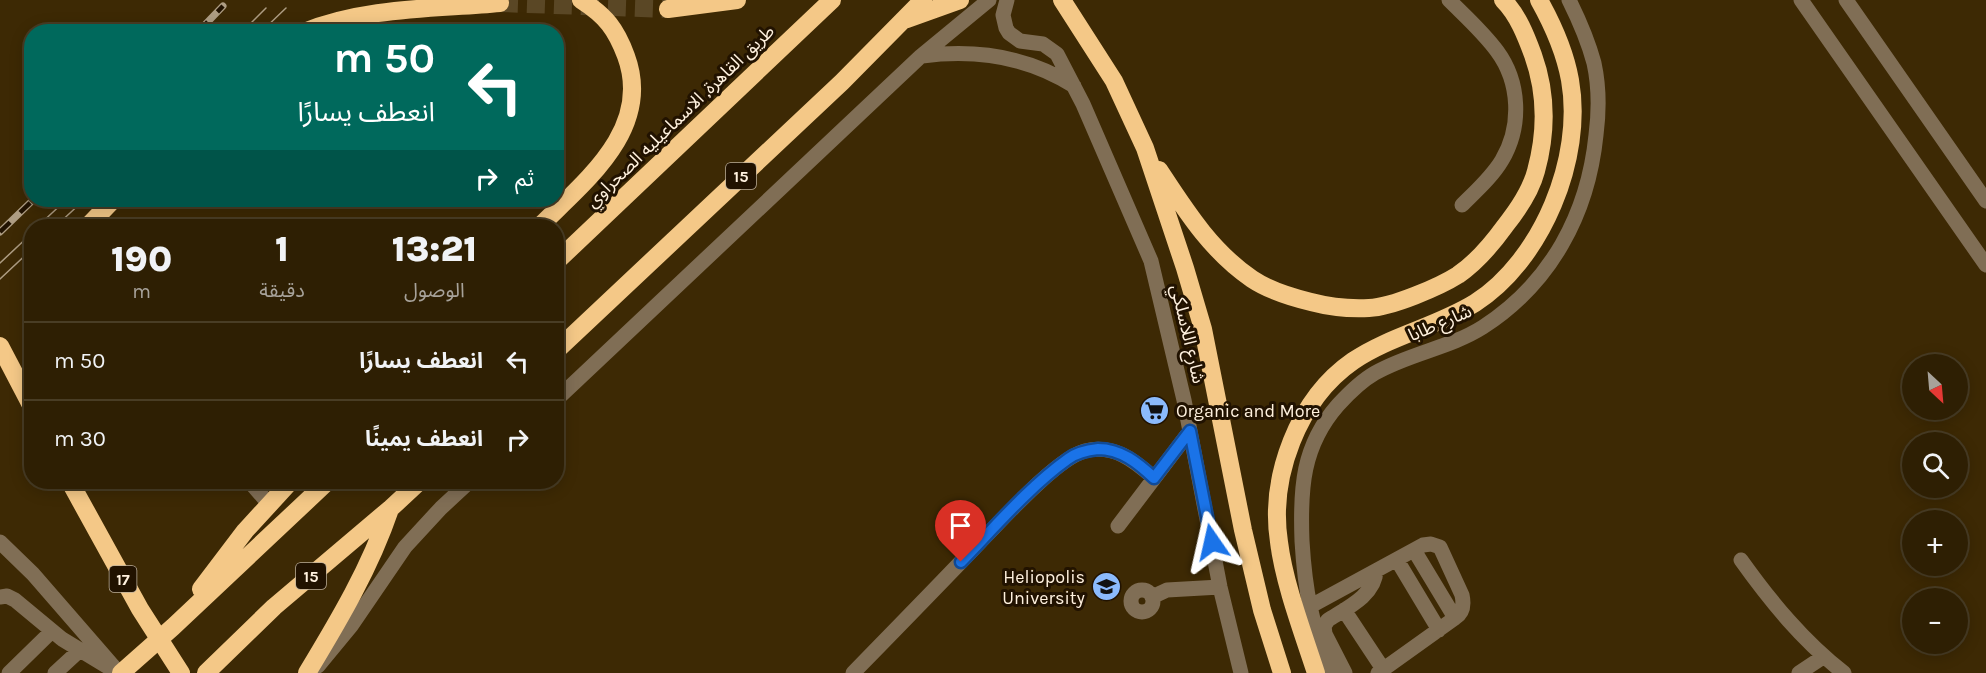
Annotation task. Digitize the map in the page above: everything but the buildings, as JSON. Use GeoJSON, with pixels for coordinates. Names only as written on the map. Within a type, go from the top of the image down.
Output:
{"type":"FeatureCollection","features":[{"type":"Feature","properties":{"kind":"highway"},"geometry":{"type":"LineString","coordinates":[[564,202],[601,165],[620,136],[631,109],[632,89],[629,64],[618,37],[605,16],[581,0]]}},
{"type":"Feature","properties":{"kind":"highway"},"geometry":{"type":"LineString","coordinates":[[668,9],[736,0]]}},
{"type":"Feature","properties":{"kind":"highway","name":"طريق القاهرة, الاسماعيليه الصحراوي"},"geometry":{"type":"LineString","coordinates":[[564,254],[832,0]]}},
{"type":"Feature","properties":{"kind":"highway","name":"15"},"geometry":{"type":"LineString","coordinates":[[564,343],[842,82],[923,0]]}},
{"type":"Feature","properties":{"kind":"highway"},"geometry":{"type":"LineString","coordinates":[[903,21],[960,0]]}},
{"type":"Feature","properties":{"kind":"highway"},"geometry":{"type":"LineString","coordinates":[[1062,0],[1114,81],[1144,147],[1203,329],[1243,530],[1262,610],[1282,673]]}},
{"type":"Feature","properties":{"kind":"highway"},"geometry":{"type":"LineString","coordinates":[[1144,147],[1197,226],[1219,253],[1253,280],[1284,296],[1331,307],[1371,308],[1419,295],[1459,274],[1489,247],[1516,213],[1536,173],[1545,121],[1541,79],[1525,33],[1503,0]]}},
{"type":"Feature","properties":{"kind":"highway"},"geometry":{"type":"LineString","coordinates":[[1316,673],[1278,542],[1277,508],[1281,475],[1291,443],[1306,413],[1325,385],[1351,362],[1378,346],[1435,323],[1476,302],[1509,275],[1534,241],[1561,183],[1569,153],[1572,120],[1570,81],[1556,31],[1539,0]]}},
{"type":"Feature","properties":{"kind":"highway"},"geometry":{"type":"LineString","coordinates":[[327,24],[369,14],[500,3]]}},
{"type":"Feature","properties":{"kind":"highway"},"geometry":{"type":"LineString","coordinates":[[95,219],[106,207]]}},
{"type":"Feature","properties":{"kind":"highway"},"geometry":{"type":"LineString","coordinates":[[547,219],[559,207]]}},
{"type":"Feature","properties":{"kind":"highway"},"geometry":{"type":"LineString","coordinates":[[0,346],[24,392]]}},
{"type":"Feature","properties":{"kind":"highway","name":"17"},"geometry":{"type":"LineString","coordinates":[[73,489],[135,600],[181,673]]}},
{"type":"Feature","properties":{"kind":"highway"},"geometry":{"type":"LineString","coordinates":[[173,627],[244,531],[283,489]]}},
{"type":"Feature","properties":{"kind":"highway"},"geometry":{"type":"LineString","coordinates":[[120,673],[173,627],[320,489]]}},
{"type":"Feature","properties":{"kind":"highway","name":"15"},"geometry":{"type":"LineString","coordinates":[[206,673],[274,607],[411,489]]}},
{"type":"Feature","properties":{"kind":"highway"},"geometry":{"type":"LineString","coordinates":[[307,673],[367,569],[391,508]]}},
{"type":"Feature","properties":{"kind":"street"},"geometry":{"type":"LineString","coordinates":[[564,392],[921,56],[989,0]]}},
{"type":"Feature","properties":{"kind":"street","name":"شارع اللاسلكي"},"geometry":{"type":"LineString","coordinates":[[1007,0],[1002,15],[1009,33],[1020,41],[1042,44],[1057,54],[1083,104],[1151,261],[1190,431],[1220,587],[1240,673]]}},
{"type":"Feature","properties":{"kind":"street"},"geometry":{"type":"LineString","coordinates":[[1449,0],[1497,51],[1506,65],[1515,97],[1514,130],[1509,146],[1491,175],[1462,205]]}},
{"type":"Feature","properties":{"kind":"street","name":"شارع طابا"},"geometry":{"type":"LineString","coordinates":[[1330,673],[1309,607],[1305,586],[1300,506],[1303,475],[1312,445],[1328,417],[1348,393],[1374,374],[1405,358],[1445,346],[1473,332],[1515,304],[1543,275],[1560,249],[1582,204],[1593,165],[1599,114],[1594,65],[1581,24],[1569,0]]}},
{"type":"Feature","properties":{"kind":"street"},"geometry":{"type":"LineString","coordinates":[[1801,0],[1986,265]]}},
{"type":"Feature","properties":{"kind":"street"},"geometry":{"type":"LineString","coordinates":[[1846,0],[1986,201]]}},
{"type":"Feature","properties":{"kind":"street"},"geometry":{"type":"LineString","coordinates":[[921,56],[964,53],[1008,58],[1042,68],[1074,86]]}},
{"type":"Feature","properties":{"kind":"street"},"geometry":{"type":"LineString","coordinates":[[1118,526],[1190,431]]}},
{"type":"Feature","properties":{"kind":"street"},"geometry":{"type":"LineString","coordinates":[[853,673],[1023,499],[1069,458],[1098,449],[1113,451],[1127,456],[1154,478]]}},
{"type":"Feature","properties":{"kind":"street"},"geometry":{"type":"LineString","coordinates":[[256,489],[269,504]]}},
{"type":"Feature","properties":{"kind":"street"},"geometry":{"type":"LineString","coordinates":[[312,673],[351,626],[405,547],[461,489]]}},
{"type":"Feature","properties":{"kind":"street"},"geometry":{"type":"LineString","coordinates":[[0,542],[33,574],[120,673]]}},
{"type":"Feature","properties":{"kind":"street"},"geometry":{"type":"LineString","coordinates":[[1309,607],[1427,544],[1440,547],[1462,595],[1463,608],[1455,618],[1380,671],[1344,609]]}},
{"type":"Feature","properties":{"kind":"street"},"geometry":{"type":"LineString","coordinates":[[1413,550],[1455,618]]}},
{"type":"Feature","properties":{"kind":"street"},"geometry":{"type":"LineString","coordinates":[[1396,560],[1439,630]]}},
{"type":"Feature","properties":{"kind":"street"},"geometry":{"type":"LineString","coordinates":[[1741,560],[1779,611],[1823,657],[1845,673]]}},
{"type":"Feature","properties":{"kind":"street"},"geometry":{"type":"LineString","coordinates":[[1345,673],[1324,630],[1326,623],[1370,590],[1376,579],[1377,571]]}},
{"type":"Feature","properties":{"kind":"street"},"geometry":{"type":"LineString","coordinates":[[1152,597],[1167,590],[1220,587]]}},
{"type":"Feature","properties":{"kind":"street"},"geometry":{"type":"LineString","coordinates":[[2,594],[15,600],[51,632],[120,673]]}},
{"type":"Feature","properties":{"kind":"street"},"geometry":{"type":"LineString","coordinates":[[9,673],[51,632]]}},
{"type":"Feature","properties":{"kind":"street"},"geometry":{"type":"LineString","coordinates":[[55,673],[80,650]]}},
{"type":"Feature","properties":{"kind":"street"},"geometry":{"type":"LineString","coordinates":[[1799,673],[1823,657]]}},
{"type":"Feature","properties":{"kind":"tunnel"},"geometry":{"type":"LineString","coordinates":[[500,3],[668,9]]}},
{"type":"Feature","properties":{"kind":"tram line"},"geometry":{"type":"LineString","coordinates":[[250,24],[266,8]]}},
{"type":"Feature","properties":{"kind":"tram line"},"geometry":{"type":"LineString","coordinates":[[269,24],[286,8]]}},
{"type":"Feature","properties":{"kind":"tram line"},"geometry":{"type":"LineString","coordinates":[[46,219],[58,207]]}},
{"type":"Feature","properties":{"kind":"tram line"},"geometry":{"type":"LineString","coordinates":[[64,219],[76,207]]}},
{"type":"Feature","properties":{"kind":"tram line"},"geometry":{"type":"LineString","coordinates":[[0,263],[24,240]]}},
{"type":"Feature","properties":{"kind":"tram line"},"geometry":{"type":"LineString","coordinates":[[0,279],[24,256]]}},
{"type":"Feature","properties":{"kind":"railway"},"geometry":{"type":"LineString","coordinates":[[206,24],[223,6]]}},
{"type":"Feature","properties":{"kind":"railway"},"geometry":{"type":"LineString","coordinates":[[0,232],[26,207]]}},
{"type":"Feature","properties":{"kind":"place","name":"Organic and More"},"geometry":{"type":"Point","coordinates":[1155,411]}},
{"type":"Feature","properties":{"kind":"place","name":"Heliopolis University"},"geometry":{"type":"Point","coordinates":[1106,587]}},
{"type":"Feature","properties":{"kind":"route"},"geometry":{"type":"LineString","coordinates":[[961,562],[1023,499],[1069,458],[1098,449],[1113,451],[1127,456],[1154,478],[1190,431],[1212,542]]}}]}
